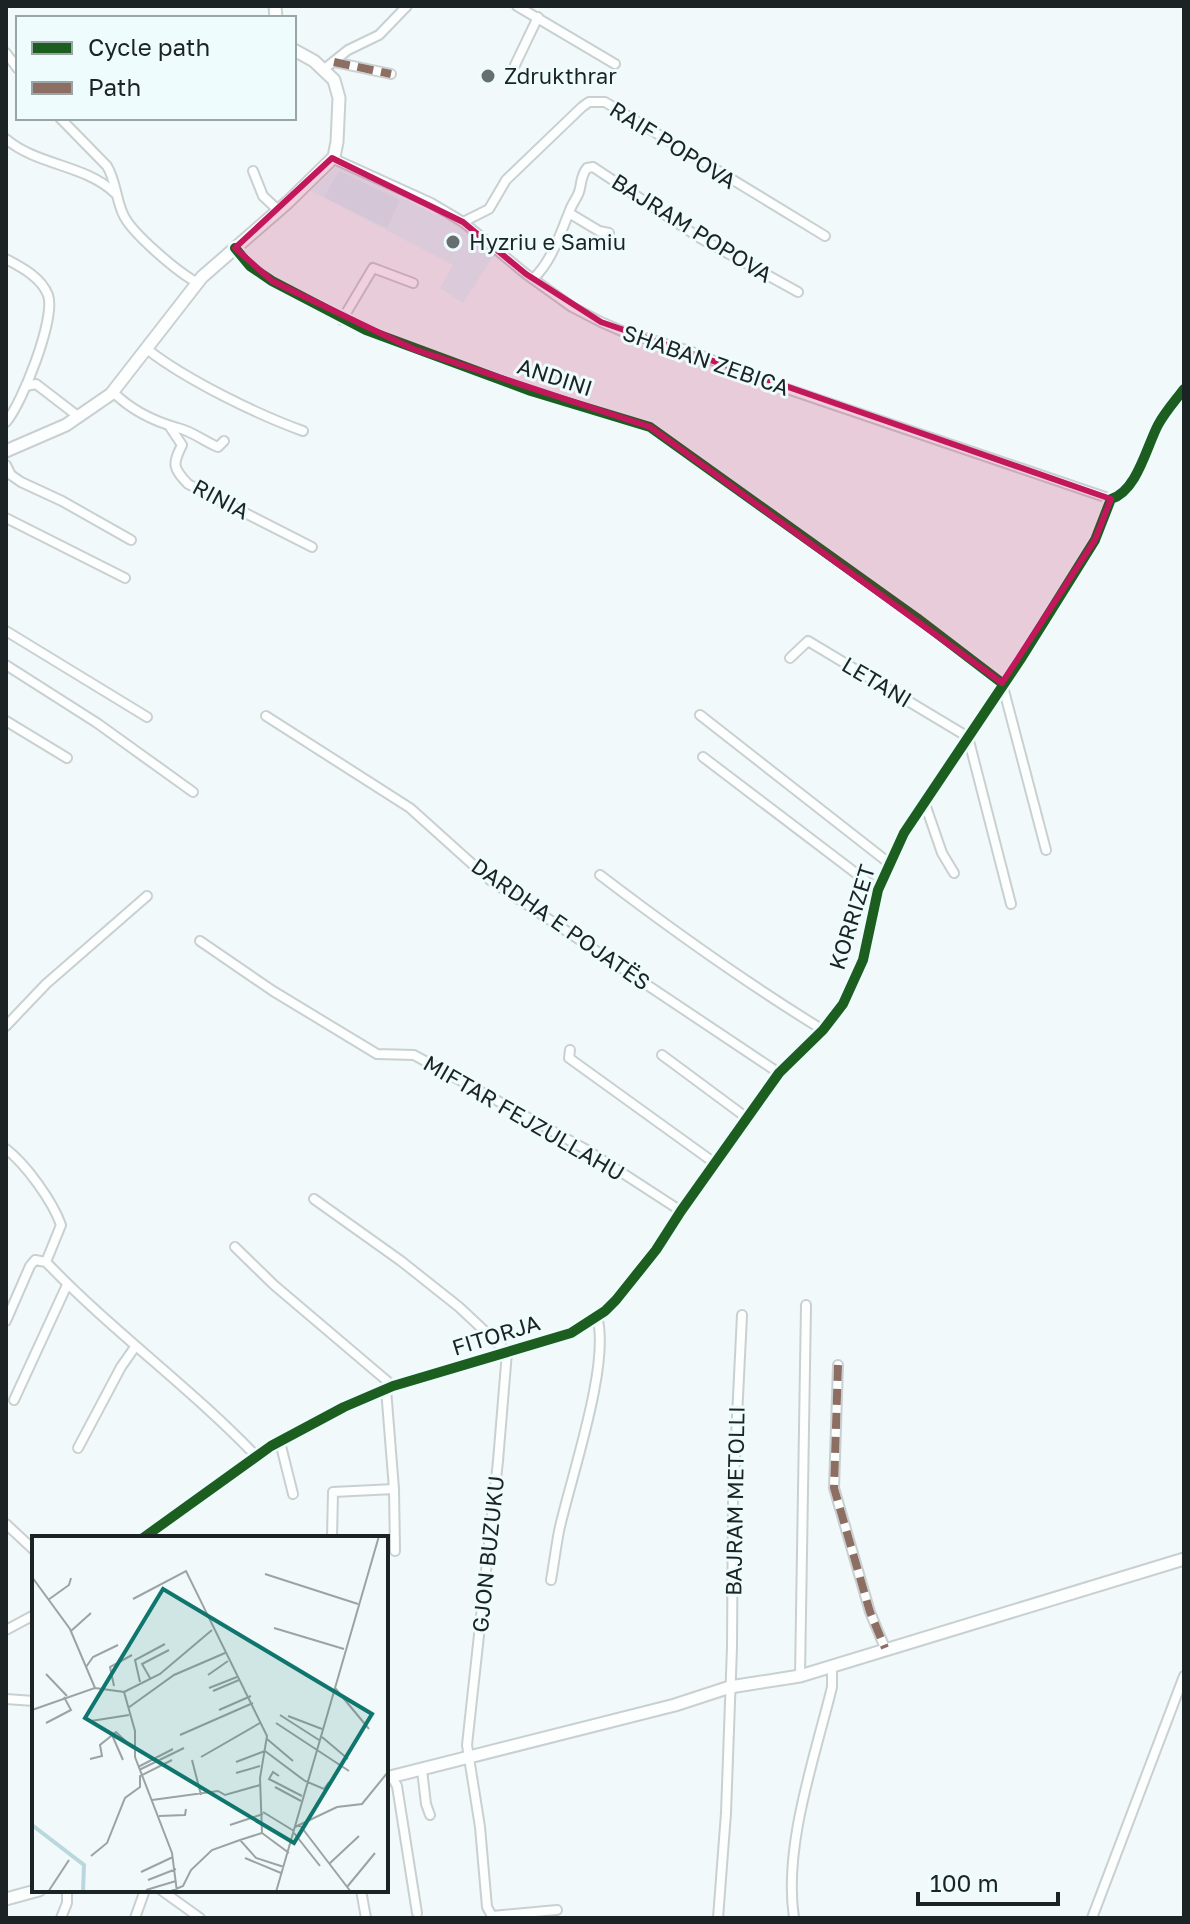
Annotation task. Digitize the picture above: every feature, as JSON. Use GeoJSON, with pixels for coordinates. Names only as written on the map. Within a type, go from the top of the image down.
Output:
{"type":"FeatureCollection","features":[{"type":"Feature","properties":{"kind":"main road"},"geometry":{"type":"LineString","coordinates":[[6,451],[79,417],[113,392],[198,283],[332,158],[337,142],[339,98],[334,80],[314,61],[296,51]]}},
{"type":"Feature","properties":{"kind":"main road"},"geometry":{"type":"LineString","coordinates":[[389,1778],[675,1705],[730,1687],[800,1676],[1184,1559]]}},
{"type":"Feature","properties":{"kind":"main road"},"geometry":{"type":"LineString","coordinates":[[6,1899],[32,1892]]}},
{"type":"Feature","properties":{"kind":"street"},"geometry":{"type":"LineString","coordinates":[[323,70],[348,50],[379,35],[407,6]]}},
{"type":"Feature","properties":{"kind":"street"},"geometry":{"type":"LineString","coordinates":[[517,6],[615,64]]}},
{"type":"Feature","properties":{"kind":"street"},"geometry":{"type":"LineString","coordinates":[[515,65],[538,17]]}},
{"type":"Feature","properties":{"kind":"street"},"geometry":{"type":"LineString","coordinates":[[334,62],[391,74]]}},
{"type":"Feature","properties":{"kind":"street","name":"RAIF POPOVA"},"geometry":{"type":"LineString","coordinates":[[463,222],[489,209],[506,180],[574,115],[589,102],[596,101],[605,102],[634,118],[741,187],[825,236]]}},
{"type":"Feature","properties":{"kind":"street"},"geometry":{"type":"LineString","coordinates":[[62,120],[107,166],[126,219],[174,267],[198,283]]}},
{"type":"Feature","properties":{"kind":"street"},"geometry":{"type":"LineString","coordinates":[[6,139],[25,151],[94,177],[116,193]]}},
{"type":"Feature","properties":{"kind":"street","name":"SHABAN ZEBICA"},"geometry":{"type":"LineString","coordinates":[[332,158],[431,203],[463,222],[572,307],[624,332],[690,351],[758,379],[1111,499]]}},
{"type":"Feature","properties":{"kind":"street","name":"BAJRAM POPOVA"},"geometry":{"type":"LineString","coordinates":[[533,279],[550,256],[580,191],[583,173],[593,167],[700,238],[798,292]]}},
{"type":"Feature","properties":{"kind":"street"},"geometry":{"type":"LineString","coordinates":[[253,171],[263,196],[278,210]]}},
{"type":"Feature","properties":{"kind":"street"},"geometry":{"type":"LineString","coordinates":[[569,213],[599,231],[609,233]]}},
{"type":"Feature","properties":{"kind":"street","name":"ANDINI"},"geometry":{"type":"LineString","coordinates":[[235,248],[250,266],[342,320],[467,369],[650,427],[917,618],[1002,683]]}},
{"type":"Feature","properties":{"kind":"street"},"geometry":{"type":"LineString","coordinates":[[6,259],[27,270],[47,293],[49,301],[41,343],[26,386],[15,411],[6,422]]}},
{"type":"Feature","properties":{"kind":"street"},"geometry":{"type":"LineString","coordinates":[[342,320],[373,268],[413,283]]}},
{"type":"Feature","properties":{"kind":"street"},"geometry":{"type":"LineString","coordinates":[[148,350],[168,365],[244,406],[303,431]]}},
{"type":"Feature","properties":{"kind":"street"},"geometry":{"type":"LineString","coordinates":[[26,386],[36,384],[79,417]]}},
{"type":"Feature","properties":{"kind":"street","name":"KORRIZET"},"geometry":{"type":"LineString","coordinates":[[779,1073],[823,1030],[843,1004],[863,960],[878,890],[889,863],[924,801],[1095,540],[1111,499],[1121,496],[1158,425],[1184,389]]}},
{"type":"Feature","properties":{"kind":"street","name":"RINIA"},"geometry":{"type":"LineString","coordinates":[[113,392],[127,406],[170,427],[218,447],[224,441]]}},
{"type":"Feature","properties":{"kind":"street","name":"RINIA"},"geometry":{"type":"LineString","coordinates":[[170,427],[182,445],[174,462],[176,470],[188,484],[312,547]]}},
{"type":"Feature","properties":{"kind":"street"},"geometry":{"type":"LineString","coordinates":[[6,465],[11,475],[21,482],[131,540]]}},
{"type":"Feature","properties":{"kind":"street"},"geometry":{"type":"LineString","coordinates":[[6,518],[125,578]]}},
{"type":"Feature","properties":{"kind":"street"},"geometry":{"type":"LineString","coordinates":[[6,631],[147,717]]}},
{"type":"Feature","properties":{"kind":"street","name":"LETANI"},"geometry":{"type":"LineString","coordinates":[[790,658],[808,641],[968,737]]}},
{"type":"Feature","properties":{"kind":"street"},"geometry":{"type":"LineString","coordinates":[[6,665],[97,723],[193,792]]}},
{"type":"Feature","properties":{"kind":"street"},"geometry":{"type":"LineString","coordinates":[[1002,683],[1046,850]]}},
{"type":"Feature","properties":{"kind":"street","name":"KORRIZET"},"geometry":{"type":"LineString","coordinates":[[700,715],[889,863]]}},
{"type":"Feature","properties":{"kind":"street","name":"DARDHA E POJATËS"},"geometry":{"type":"LineString","coordinates":[[266,716],[410,808],[490,880],[779,1073]]}},
{"type":"Feature","properties":{"kind":"street"},"geometry":{"type":"LineString","coordinates":[[6,721],[67,758]]}},
{"type":"Feature","properties":{"kind":"street"},"geometry":{"type":"LineString","coordinates":[[968,737],[1011,904]]}},
{"type":"Feature","properties":{"kind":"street","name":"KORRIZET"},"geometry":{"type":"LineString","coordinates":[[703,757],[878,890]]}},
{"type":"Feature","properties":{"kind":"street"},"geometry":{"type":"LineString","coordinates":[[924,801],[942,853],[954,873]]}},
{"type":"Feature","properties":{"kind":"street"},"geometry":{"type":"LineString","coordinates":[[600,875],[762,993],[823,1030]]}},
{"type":"Feature","properties":{"kind":"street"},"geometry":{"type":"LineString","coordinates":[[6,1026],[46,984],[147,896]]}},
{"type":"Feature","properties":{"kind":"street","name":"MIFTAR FEJZULLAHU"},"geometry":{"type":"LineString","coordinates":[[200,941],[273,991],[377,1054],[414,1055],[587,1150],[681,1211]]}},
{"type":"Feature","properties":{"kind":"street"},"geometry":{"type":"LineString","coordinates":[[570,1050],[569,1058],[716,1164]]}},
{"type":"Feature","properties":{"kind":"street"},"geometry":{"type":"LineString","coordinates":[[662,1055],[747,1118]]}},
{"type":"Feature","properties":{"kind":"street","name":"FITORJA"},"geometry":{"type":"LineString","coordinates":[[146,1536],[256,1456],[344,1407],[390,1388],[571,1333],[597,1317],[632,1282],[656,1250],[779,1073]]}},
{"type":"Feature","properties":{"kind":"street"},"geometry":{"type":"LineString","coordinates":[[6,1149],[58,1215],[61,1225],[46,1262]]}},
{"type":"Feature","properties":{"kind":"street","name":"FITORJA"},"geometry":{"type":"LineString","coordinates":[[314,1199],[401,1261],[459,1307],[507,1352]]}},
{"type":"Feature","properties":{"kind":"street"},"geometry":{"type":"LineString","coordinates":[[235,1247],[390,1388],[395,1551]]}},
{"type":"Feature","properties":{"kind":"street"},"geometry":{"type":"LineString","coordinates":[[6,1321],[30,1266],[35,1260],[46,1262],[135,1347],[218,1416],[256,1456]]}},
{"type":"Feature","properties":{"kind":"street"},"geometry":{"type":"LineString","coordinates":[[14,1400],[67,1285]]}},
{"type":"Feature","properties":{"kind":"street"},"geometry":{"type":"LineString","coordinates":[[800,1676],[806,1305]]}},
{"type":"Feature","properties":{"kind":"street","name":"BAJRAM METOLLI"},"geometry":{"type":"LineString","coordinates":[[718,1918],[726,1813],[733,1499],[742,1315]]}},
{"type":"Feature","properties":{"kind":"street"},"geometry":{"type":"LineString","coordinates":[[551,1580],[559,1530],[594,1384],[600,1329],[597,1317]]}},
{"type":"Feature","properties":{"kind":"street"},"geometry":{"type":"LineString","coordinates":[[78,1448],[135,1347]]}},
{"type":"Feature","properties":{"kind":"street","name":"GJON BUZUKU"},"geometry":{"type":"LineString","coordinates":[[507,1352],[467,1745],[480,1827],[487,1907],[492,1916],[557,1910]]}},
{"type":"Feature","properties":{"kind":"street"},"geometry":{"type":"LineString","coordinates":[[838,1365],[834,1488],[870,1612],[885,1648]]}},
{"type":"Feature","properties":{"kind":"street"},"geometry":{"type":"LineString","coordinates":[[280,1442],[293,1494]]}},
{"type":"Feature","properties":{"kind":"street"},"geometry":{"type":"LineString","coordinates":[[332,1536],[333,1492],[394,1489]]}},
{"type":"Feature","properties":{"kind":"street"},"geometry":{"type":"LineString","coordinates":[[6,1524],[32,1548]]}},
{"type":"Feature","properties":{"kind":"street"},"geometry":{"type":"LineString","coordinates":[[6,1630],[32,1616]]}},
{"type":"Feature","properties":{"kind":"street"},"geometry":{"type":"LineString","coordinates":[[794,1918],[792,1893],[796,1835],[832,1687],[832,1665]]}},
{"type":"Feature","properties":{"kind":"street"},"geometry":{"type":"LineString","coordinates":[[1092,1918],[1184,1676]]}},
{"type":"Feature","properties":{"kind":"street"},"geometry":{"type":"LineString","coordinates":[[6,1699],[32,1701]]}},
{"type":"Feature","properties":{"kind":"street"},"geometry":{"type":"LineString","coordinates":[[422,1770],[430,1815]]}},
{"type":"Feature","properties":{"kind":"street"},"geometry":{"type":"LineString","coordinates":[[389,1778],[397,1786],[417,1913]]}},
{"type":"Feature","properties":{"kind":"street"},"geometry":{"type":"LineString","coordinates":[[61,1918],[67,1903],[67,1892]]}},
{"type":"Feature","properties":{"kind":"street"},"geometry":{"type":"LineString","coordinates":[[135,1918],[144,1892]]}},
{"type":"Feature","properties":{"kind":"street"},"geometry":{"type":"LineString","coordinates":[[164,1892],[200,1918]]}},
{"type":"Feature","properties":{"kind":"street"},"geometry":{"type":"LineString","coordinates":[[361,1892],[366,1918]]}},
{"type":"Feature","properties":{"kind":"highlighted area"},"geometry":{"type":"Polygon","coordinates":[[[332,158],[463,222],[526,274],[601,322],[1111,499],[1095,540],[1002,683],[650,427],[413,349],[272,281],[235,248],[332,158]]]}},
{"type":"Feature","properties":{"kind":"shaded area"},"geometry":{"type":"Polygon","coordinates":[[[337,166],[456,225],[494,255],[463,303],[440,288],[453,265],[311,191],[337,166]]]}},
{"type":"Feature","properties":{"kind":"shaded area"},"geometry":{"type":"Polygon","coordinates":[[[339,171],[400,200],[387,228],[324,197],[339,171]]]}},
{"type":"Feature","properties":{"kind":"marked path"},"geometry":{"type":"LineString","coordinates":[[334,62],[391,74]]}},
{"type":"Feature","properties":{"kind":"marked path"},"geometry":{"type":"LineString","coordinates":[[838,1365],[834,1488],[870,1612],[885,1648]]}},
{"type":"Feature","properties":{"kind":"cycle path"},"geometry":{"type":"LineString","coordinates":[[235,248],[250,266],[272,281],[366,330],[531,391],[650,427],[917,618],[1002,683]]}},
{"type":"Feature","properties":{"kind":"cycle path"},"geometry":{"type":"LineString","coordinates":[[146,1536],[271,1446],[344,1407],[393,1386],[571,1333],[616,1300],[656,1250],[779,1073],[823,1030],[843,1004],[863,960],[878,890],[904,833],[1020,660],[1095,540],[1111,499],[1128,487],[1134,478],[1158,425],[1184,389]]}},
{"type":"Feature","properties":{"kind":"place","name":"Zdrukthrar"},"geometry":{"type":"Point","coordinates":[488,76]}},
{"type":"Feature","properties":{"kind":"place","name":"Hyzriu e Samiu"},"geometry":{"type":"Point","coordinates":[453,242]}}]}
